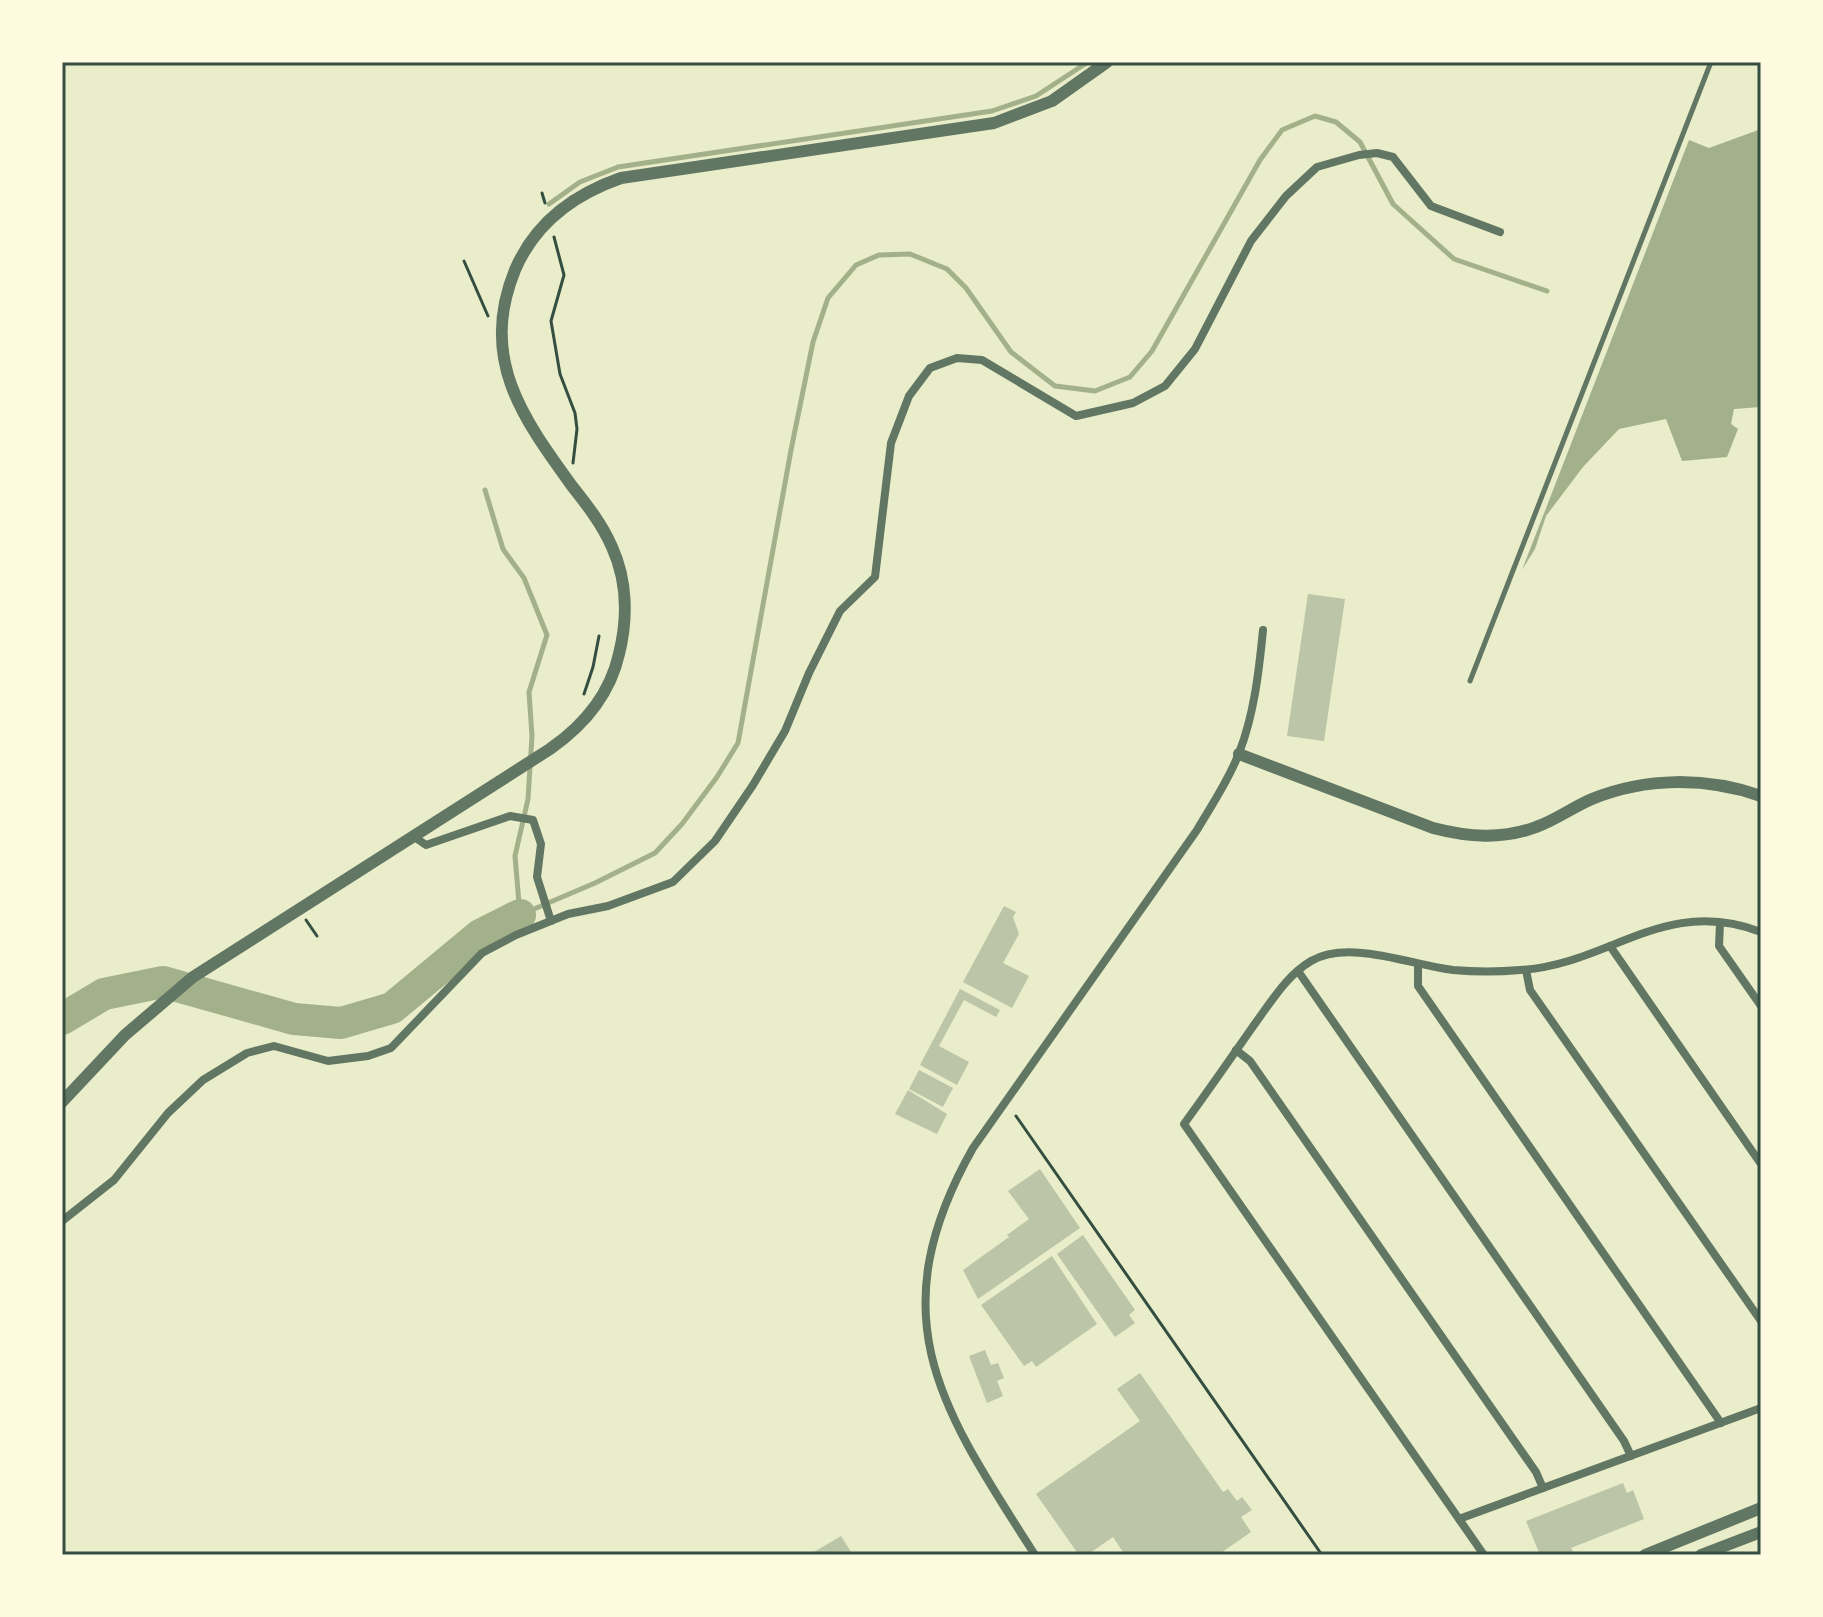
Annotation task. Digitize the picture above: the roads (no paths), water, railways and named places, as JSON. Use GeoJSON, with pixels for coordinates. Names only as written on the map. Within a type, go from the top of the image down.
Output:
{"type":"FeatureCollection","features":[{"type":"Feature","properties":{"kind":"street"},"geometry":{"type":"LineString","coordinates":[[62,1102],[93,1066],[158,1005],[214,963],[550,749],[572,732],[602,695],[618,660],[625,623],[624,594],[612,548],[594,515],[527,423],[514,397],[503,359],[502,329],[506,300],[518,263],[549,220],[585,193],[621,178],[994,123],[1052,101],[1107,62]]}},
{"type":"Feature","properties":{"kind":"street"},"geometry":{"type":"LineString","coordinates":[[62,1221],[114,1180],[168,1113],[203,1080],[247,1053],[274,1046],[328,1061],[368,1056],[391,1048],[482,953],[550,916],[608,906],[673,882],[715,841],[785,731],[840,611],[875,577],[891,443],[909,396],[930,368],[957,358],[982,360],[1076,416],[1133,403],[1165,386],[1195,349],[1251,241],[1286,196],[1317,167],[1359,155],[1377,153],[1393,157],[1431,206],[1500,232]]}},
{"type":"Feature","properties":{"kind":"street"},"geometry":{"type":"LineString","coordinates":[[1035,1555],[973,1456],[943,1397],[927,1340],[925,1292],[932,1240],[944,1204],[973,1148],[1197,830],[1239,754],[1259,670],[1263,630]]}},
{"type":"Feature","properties":{"kind":"street"},"geometry":{"type":"LineString","coordinates":[[1239,754],[1433,828],[1472,836],[1517,833],[1537,827],[1594,798],[1656,782],[1702,783],[1736,788],[1761,796]]}},
{"type":"Feature","properties":{"kind":"street"},"geometry":{"type":"LineString","coordinates":[[413,836],[419,843],[432,844],[506,817],[533,820],[541,844],[537,872],[550,916]]}},
{"type":"Feature","properties":{"kind":"street"},"geometry":{"type":"LineString","coordinates":[[1484,1555],[1184,1124],[1284,984],[1298,971],[1328,954],[1347,952],[1486,972],[1526,970],[1562,962],[1669,924],[1720,923],[1761,932]]}},
{"type":"Feature","properties":{"kind":"street"},"geometry":{"type":"LineString","coordinates":[[1720,923],[1719,946],[1761,1006]]}},
{"type":"Feature","properties":{"kind":"street"},"geometry":{"type":"LineString","coordinates":[[1610,946],[1761,1164]]}},
{"type":"Feature","properties":{"kind":"street"},"geometry":{"type":"LineString","coordinates":[[1418,964],[1418,986],[1721,1423]]}},
{"type":"Feature","properties":{"kind":"street"},"geometry":{"type":"LineString","coordinates":[[1526,970],[1530,990],[1761,1321]]}},
{"type":"Feature","properties":{"kind":"street"},"geometry":{"type":"LineString","coordinates":[[1298,971],[1624,1441],[1631,1456]]}},
{"type":"Feature","properties":{"kind":"street"},"geometry":{"type":"LineString","coordinates":[[1236,1050],[1250,1061],[1536,1472],[1543,1488]]}},
{"type":"Feature","properties":{"kind":"street"},"geometry":{"type":"LineString","coordinates":[[1459,1519],[1761,1408]]}},
{"type":"Feature","properties":{"kind":"street"},"geometry":{"type":"LineString","coordinates":[[1645,1555],[1761,1508]]}},
{"type":"Feature","properties":{"kind":"street"},"geometry":{"type":"LineString","coordinates":[[1701,1555],[1761,1532]]}},
{"type":"Feature","properties":{"kind":"lane"},"geometry":{"type":"LineString","coordinates":[[1470,681],[1711,62]]}},
{"type":"Feature","properties":{"kind":"waterway"},"geometry":{"type":"LineString","coordinates":[[549,204],[580,182],[618,167],[992,111],[1036,96],[1088,62]]}},
{"type":"Feature","properties":{"kind":"waterway"},"geometry":{"type":"LineString","coordinates":[[485,490],[503,549],[524,578],[547,635],[529,692],[532,736],[528,799],[515,856],[520,915],[655,853],[682,824],[738,743],[813,342],[828,298],[856,265],[879,255],[910,254],[947,269],[966,288],[1011,352],[1055,386],[1095,391],[1130,377],[1152,351],[1260,160],[1282,130],[1315,116],[1336,122],[1360,142],[1393,204],[1454,259],[1547,291]]}},
{"type":"Feature","properties":{"kind":"waterway"},"geometry":{"type":"LineString","coordinates":[[62,1019],[104,994],[163,982],[294,1019],[341,1023],[392,1008],[480,935],[520,915]]}}]}
